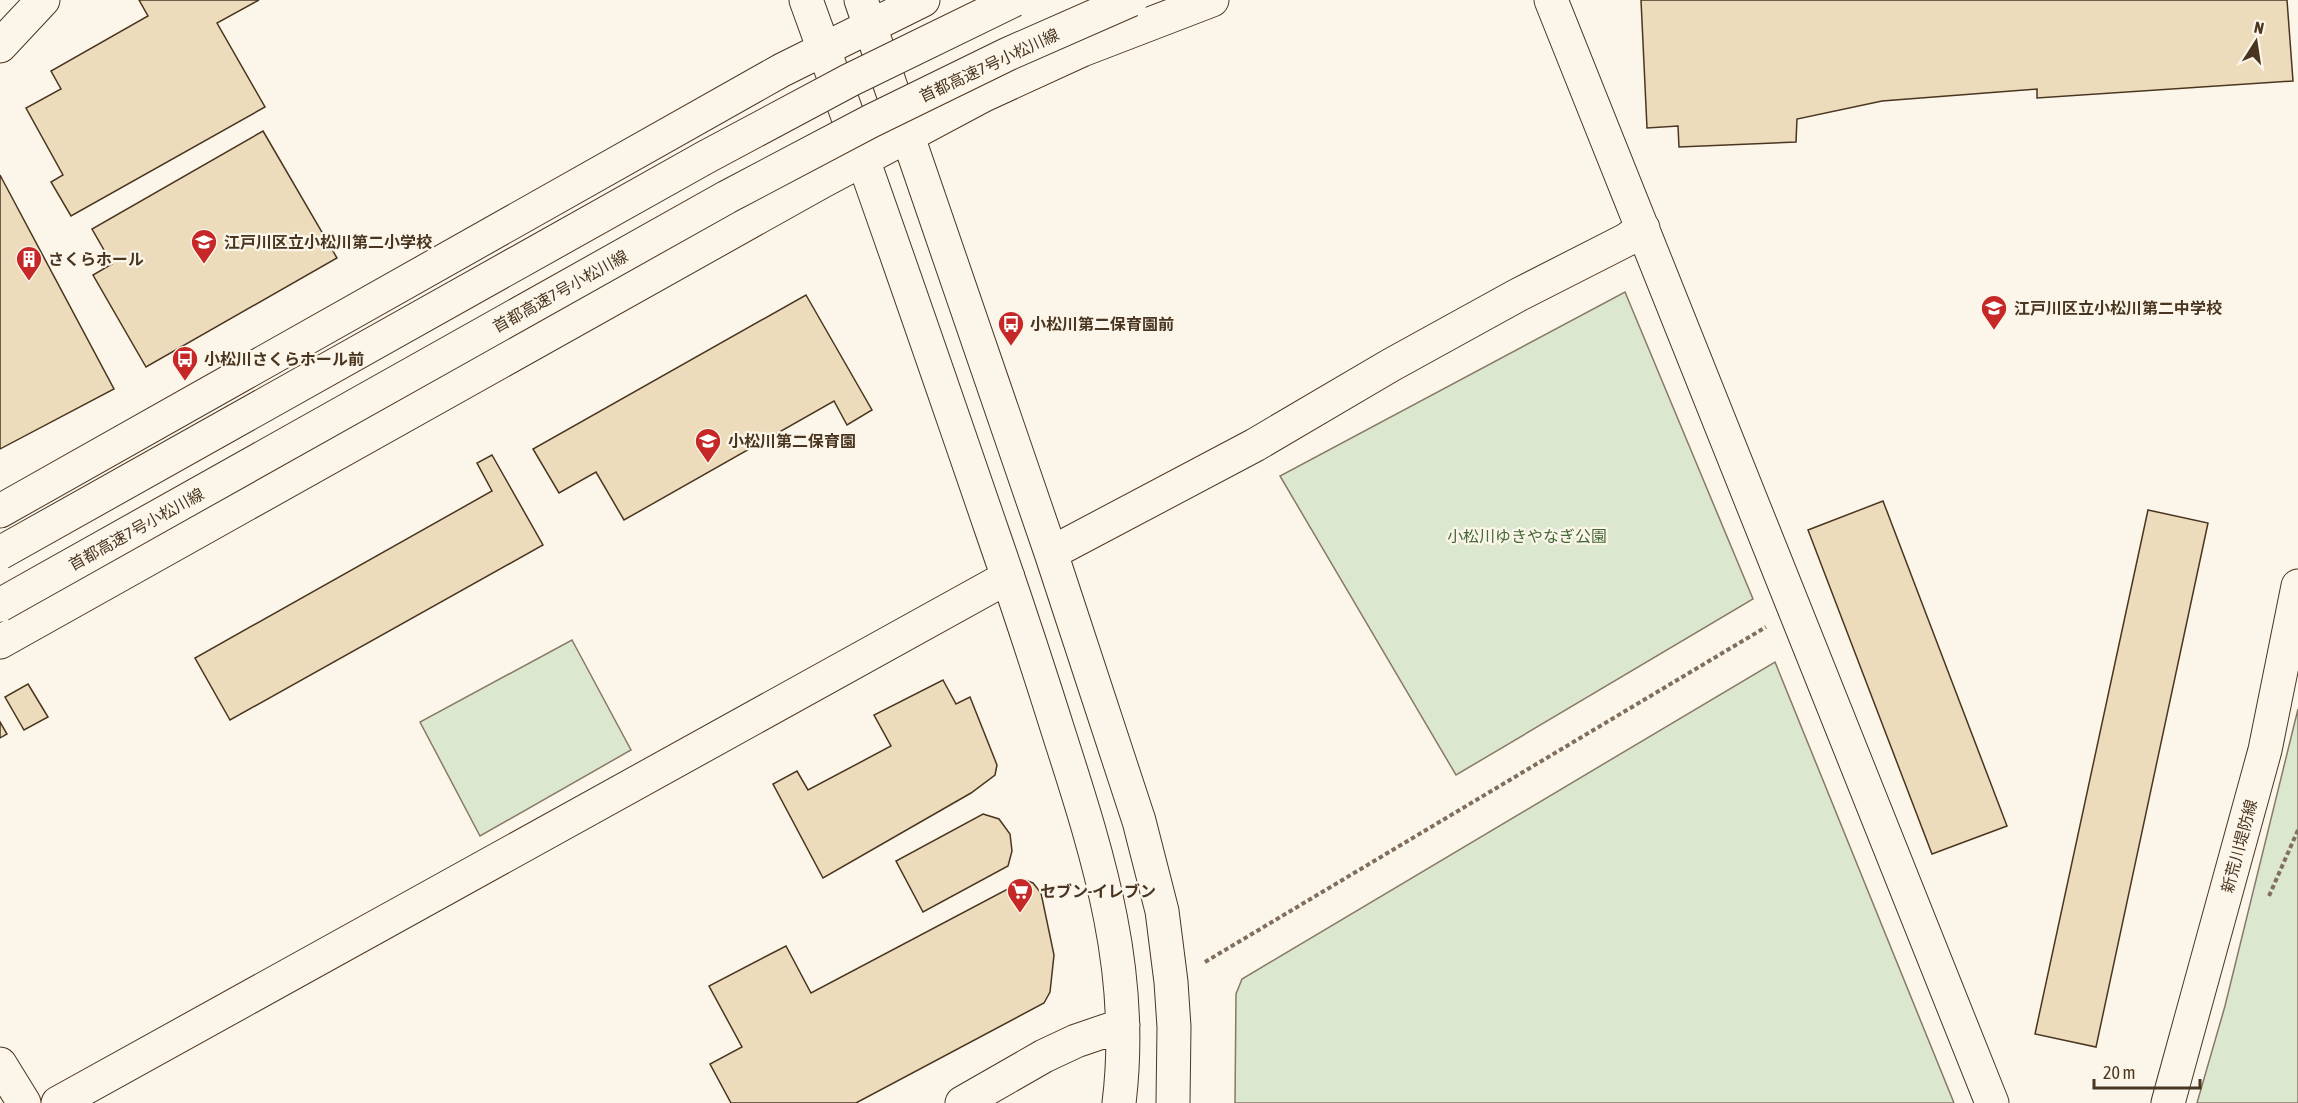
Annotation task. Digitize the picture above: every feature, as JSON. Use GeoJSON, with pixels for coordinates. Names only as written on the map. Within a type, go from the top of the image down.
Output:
{"type":"FeatureCollection","features":[{"type":"Feature","properties":{"kind":"main road"},"geometry":{"type":"LineString","coordinates":[[0,46],[43,0]]}},
{"type":"Feature","properties":{"kind":"main road"},"geometry":{"type":"LineString","coordinates":[[806,0],[864,159],[1008,578],[1102,873],[1121,978],[1123,1024],[1119,1103]]}},
{"type":"Feature","properties":{"kind":"main road"},"geometry":{"type":"LineString","coordinates":[[0,511],[823,49],[865,13],[923,0]]}},
{"type":"Feature","properties":{"kind":"main road"},"geometry":{"type":"LineString","coordinates":[[0,553],[706,157],[850,80],[1014,0]]}},
{"type":"Feature","properties":{"kind":"main road","name":"首都高速7号小松川線"},"geometry":{"type":"LineString","coordinates":[[0,605],[727,197],[871,121],[1008,54],[1131,0]]}},
{"type":"Feature","properties":{"kind":"main road"},"geometry":{"type":"LineString","coordinates":[[0,642],[908,135],[984,95],[1082,50],[1212,0]]}},
{"type":"Feature","properties":{"kind":"main road"},"geometry":{"type":"LineString","coordinates":[[1551,0],[1992,1103]]}},
{"type":"Feature","properties":{"kind":"main road"},"geometry":{"type":"LineString","coordinates":[[865,13],[1051,553],[1139,821],[1162,911],[1173,1016],[1173,1103]]}},
{"type":"Feature","properties":{"kind":"main road"},"geometry":{"type":"LineString","coordinates":[[1051,553],[1255,445],[1391,365],[1518,295],[1626,240],[1643,228]]}},
{"type":"Feature","properties":{"kind":"main road"},"geometry":{"type":"LineString","coordinates":[[58,1103],[1008,578]]}},
{"type":"Feature","properties":{"kind":"main road","name":"新荒川堤防線"},"geometry":{"type":"LineString","coordinates":[[2168,1103],[2265,750],[2298,586]]}},
{"type":"Feature","properties":{"kind":"main road"},"geometry":{"type":"LineString","coordinates":[[962,1103],[1044,1056],[1076,1041],[1123,1024]]}},
{"type":"Feature","properties":{"kind":"main road"},"geometry":{"type":"LineString","coordinates":[[0,1064],[24,1103]]}},
{"type":"Feature","properties":{"kind":"path"},"geometry":{"type":"LineString","coordinates":[[1205,962],[1768,626]]}},
{"type":"Feature","properties":{"kind":"path"},"geometry":{"type":"LineString","coordinates":[[2270,896],[2298,830]]}},
{"type":"Feature","properties":{"kind":"green space","name":"小松川ゆきやなぎ公園"},"geometry":{"type":"Polygon","coordinates":[[[1625,292],[1753,599],[1456,775],[1280,476],[1625,292]]]}},
{"type":"Feature","properties":{"kind":"green space"},"geometry":{"type":"Polygon","coordinates":[[[572,640],[631,750],[480,836],[420,722],[572,640]]]}},
{"type":"Feature","properties":{"kind":"green space"},"geometry":{"type":"Polygon","coordinates":[[[1775,662],[1954,1103],[1235,1103],[1236,994],[1242,979],[1775,662]]]}},
{"type":"Feature","properties":{"kind":"green space"},"geometry":{"type":"Polygon","coordinates":[[[2298,709],[2298,1103],[2197,1103],[2225,1006],[2298,709]]]}},
{"type":"Feature","properties":{"kind":"building"},"geometry":{"type":"Polygon","coordinates":[[[139,0],[259,0],[217,23],[265,107],[71,216],[51,182],[63,175],[26,108],[61,89],[51,71],[148,16],[139,0]]]}},
{"type":"Feature","properties":{"kind":"building"},"geometry":{"type":"Polygon","coordinates":[[[1641,0],[2287,0],[2293,81],[2037,98],[2037,89],[1882,101],[1797,119],[1796,142],[1679,147],[1678,126],[1647,128],[1641,0]]]}},
{"type":"Feature","properties":{"kind":"building"},"geometry":{"type":"Polygon","coordinates":[[[263,131],[337,258],[146,367],[93,275],[112,264],[92,229],[263,131]]]}},
{"type":"Feature","properties":{"kind":"building","name":"さくらホール"},"geometry":{"type":"Polygon","coordinates":[[[0,175],[114,389],[0,449],[0,175]]]}},
{"type":"Feature","properties":{"kind":"building"},"geometry":{"type":"Polygon","coordinates":[[[806,295],[872,410],[847,425],[834,401],[624,520],[596,472],[559,493],[533,449],[806,295]]]}},
{"type":"Feature","properties":{"kind":"building"},"geometry":{"type":"Polygon","coordinates":[[[492,455],[543,545],[230,720],[195,658],[492,491],[477,463],[492,455]]]}},
{"type":"Feature","properties":{"kind":"building"},"geometry":{"type":"Polygon","coordinates":[[[1883,501],[2007,826],[1932,854],[1808,530],[1883,501]]]}},
{"type":"Feature","properties":{"kind":"building"},"geometry":{"type":"Polygon","coordinates":[[[2148,510],[2208,523],[2096,1047],[2035,1034],[2148,510]]]}},
{"type":"Feature","properties":{"kind":"building"},"geometry":{"type":"Polygon","coordinates":[[[943,680],[956,704],[970,697],[997,765],[995,775],[971,793],[823,878],[773,784],[797,771],[808,790],[891,746],[874,715],[943,680]]]}},
{"type":"Feature","properties":{"kind":"building"},"geometry":{"type":"Polygon","coordinates":[[[28,684],[48,717],[24,730],[5,697],[28,684]]]}},
{"type":"Feature","properties":{"kind":"building"},"geometry":{"type":"Polygon","coordinates":[[[0,722],[7,734],[0,738],[0,722]]]}},
{"type":"Feature","properties":{"kind":"building"},"geometry":{"type":"Polygon","coordinates":[[[983,814],[999,819],[1010,834],[1012,851],[1008,866],[923,912],[896,861],[983,814]]]}},
{"type":"Feature","properties":{"kind":"building"},"geometry":{"type":"Polygon","coordinates":[[[1025,880],[1033,883],[1041,893],[1054,955],[1050,992],[1044,1003],[856,1103],[731,1103],[710,1064],[742,1047],[709,986],[786,946],[811,993],[1025,880]]]}},
{"type":"Feature","properties":{"kind":"place","name":"江戸川区立小松川第二小学校"},"geometry":{"type":"Point","coordinates":[204,265]}},
{"type":"Feature","properties":{"kind":"place","name":"さくらホール"},"geometry":{"type":"Point","coordinates":[29,282]}},
{"type":"Feature","properties":{"kind":"place","name":"江戸川区立小松川第二中学校"},"geometry":{"type":"Point","coordinates":[1994,331]}},
{"type":"Feature","properties":{"kind":"place","name":"小松川第二保育園前"},"geometry":{"type":"Point","coordinates":[1011,347]}},
{"type":"Feature","properties":{"kind":"place","name":"小松川さくらホール前"},"geometry":{"type":"Point","coordinates":[185,382]}},
{"type":"Feature","properties":{"kind":"place","name":"小松川第二保育園"},"geometry":{"type":"Point","coordinates":[708,464]}},
{"type":"Feature","properties":{"kind":"place","name":"セブン-イレブン"},"geometry":{"type":"Point","coordinates":[1020,914]}}]}
